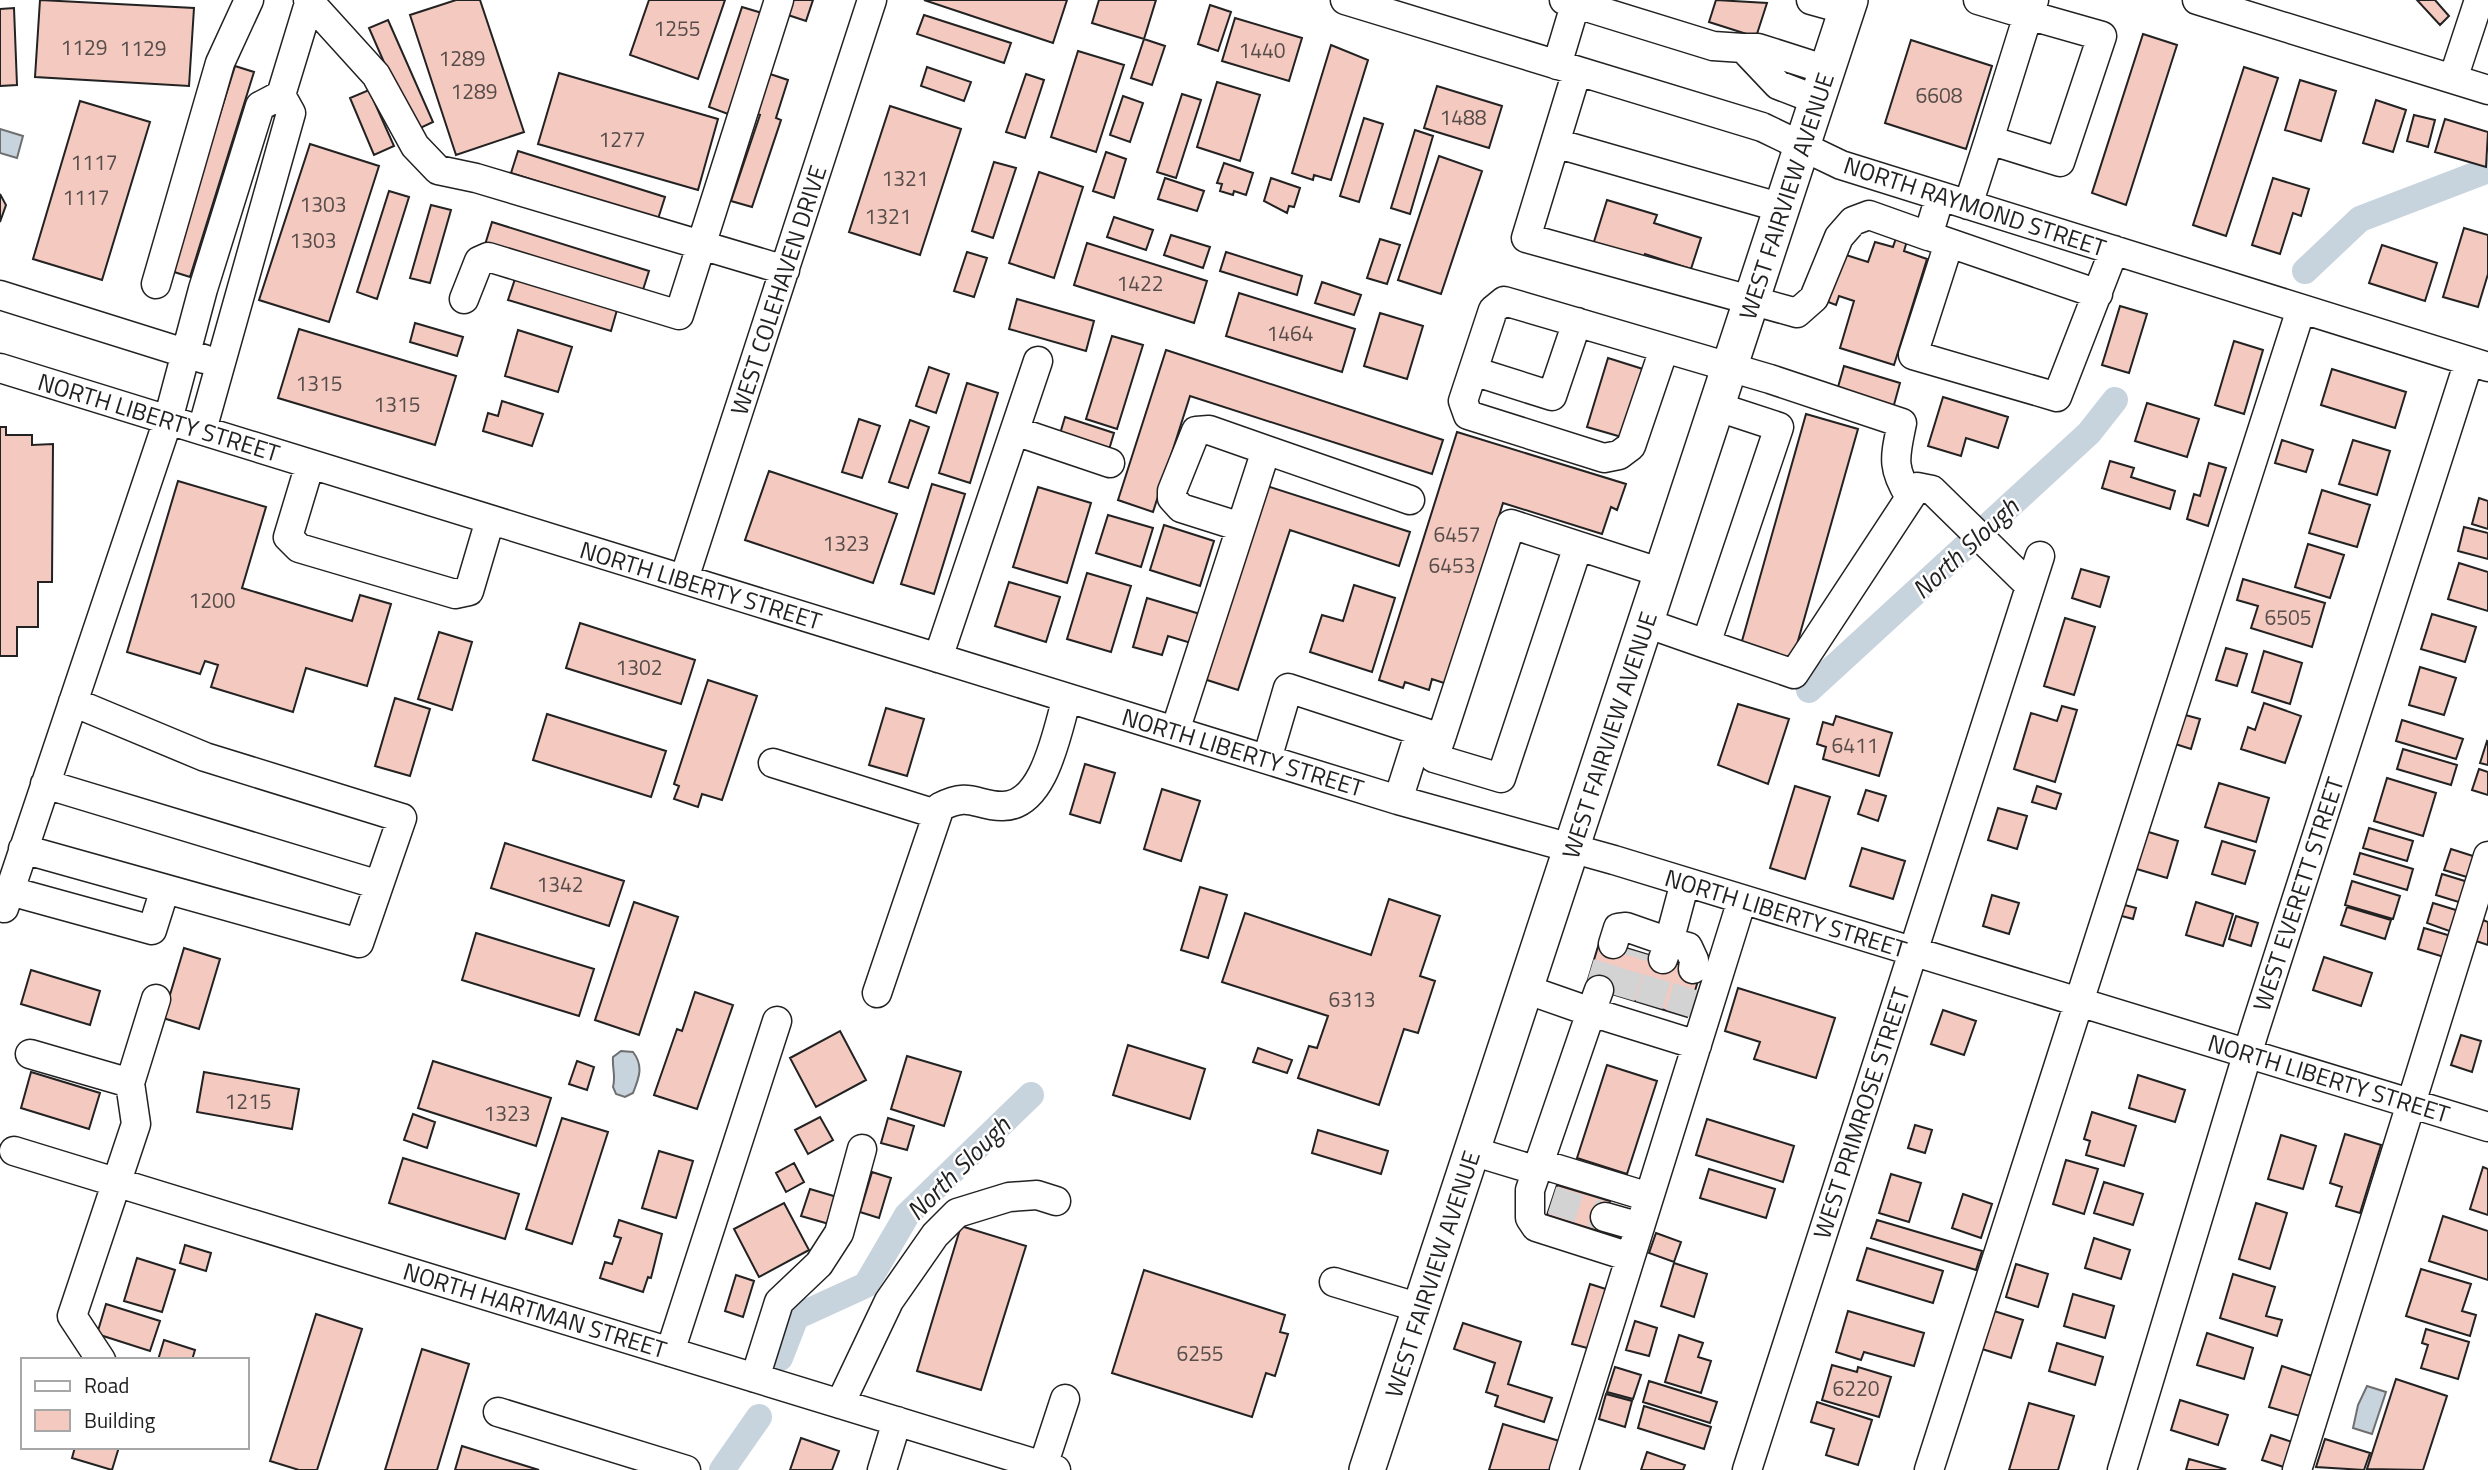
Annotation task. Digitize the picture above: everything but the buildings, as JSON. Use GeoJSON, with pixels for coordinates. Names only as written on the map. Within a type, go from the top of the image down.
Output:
{"type":"FeatureCollection","features":[{"type":"Feature","properties":{"kind":"main road","name":"WEST FAIRVIEW AVENUE"},"geometry":{"type":"LineString","coordinates":[[1367,1470],[1849,5]]}},
{"type":"Feature","properties":{"kind":"street"},"geometry":{"type":"LineString","coordinates":[[156,284],[220,63],[249,0]]}},
{"type":"Feature","properties":{"kind":"street"},"geometry":{"type":"LineString","coordinates":[[309,0],[376,75],[415,146],[438,170],[475,178],[785,270]]}},
{"type":"Feature","properties":{"kind":"street"},"geometry":{"type":"LineString","coordinates":[[202,430],[291,113],[281,95],[309,0]]}},
{"type":"Feature","properties":{"kind":"street"},"geometry":{"type":"LineString","coordinates":[[464,299],[480,261],[488,257],[679,315],[779,0]]}},
{"type":"Feature","properties":{"kind":"street","name":"WEST COLEHAVEN DRIVE"},"geometry":{"type":"LineString","coordinates":[[684,579],[872,0]]}},
{"type":"Feature","properties":{"kind":"street","name":"NORTH RAYMOND STREET"},"geometry":{"type":"LineString","coordinates":[[1345,0],[1401,8],[1567,68],[1762,127],[1841,165],[2479,364]]}},
{"type":"Feature","properties":{"kind":"street"},"geometry":{"type":"LineString","coordinates":[[1811,0],[1849,5]]}},
{"type":"Feature","properties":{"kind":"street"},"geometry":{"type":"LineString","coordinates":[[1978,0],[2031,8],[2102,36],[2060,162],[1989,140]]}},
{"type":"Feature","properties":{"kind":"street"},"geometry":{"type":"LineString","coordinates":[[2197,0],[2488,90]]}},
{"type":"Feature","properties":{"kind":"street"},"geometry":{"type":"LineString","coordinates":[[2453,79],[2479,0]]}},
{"type":"Feature","properties":{"kind":"street"},"geometry":{"type":"LineString","coordinates":[[1822,85],[1778,85],[1743,48],[1713,46],[1570,2],[1567,68],[1555,143],[1526,238],[1797,313],[1814,298],[1839,237],[1853,221],[1869,215],[2098,294]]}},
{"type":"Feature","properties":{"kind":"street"},"geometry":{"type":"LineString","coordinates":[[1968,205],[2031,8]]}},
{"type":"Feature","properties":{"kind":"street"},"geometry":{"type":"LineString","coordinates":[[165,889],[152,930],[7,900],[168,420],[260,106],[281,95]]}},
{"type":"Feature","properties":{"kind":"street"},"geometry":{"type":"LineString","coordinates":[[1555,143],[1782,208]]}},
{"type":"Feature","properties":{"kind":"street"},"geometry":{"type":"LineString","coordinates":[[1869,215],[1882,178]]}},
{"type":"Feature","properties":{"kind":"street"},"geometry":{"type":"LineString","coordinates":[[1940,196],[1939,239],[1913,355],[2057,397],[2114,250]]}},
{"type":"Feature","properties":{"kind":"street"},"geometry":{"type":"LineString","coordinates":[[0,296],[220,365]]}},
{"type":"Feature","properties":{"kind":"street"},"geometry":{"type":"LineString","coordinates":[[1664,349],[1632,446],[1619,455],[1604,458],[1468,415],[1464,401],[1473,371],[1493,310],[1504,301],[1730,368],[1902,423],[1895,462],[1897,475],[1910,497]]}},
{"type":"Feature","properties":{"kind":"street"},"geometry":{"type":"LineString","coordinates":[[1929,1470],[2077,1000],[2301,309]]}},
{"type":"Feature","properties":{"kind":"street"},"geometry":{"type":"LineString","coordinates":[[1473,371],[1552,396],[1577,322]]}},
{"type":"Feature","properties":{"kind":"street"},"geometry":{"type":"LineString","coordinates":[[938,658],[1038,361]]}},
{"type":"Feature","properties":{"kind":"street","name":"WEST EVERETT STREET"},"geometry":{"type":"LineString","coordinates":[[2123,1470],[2248,1053],[2479,364]]}},
{"type":"Feature","properties":{"kind":"street","name":"NORTH LIBERTY STREET"},"geometry":{"type":"LineString","coordinates":[[0,368],[1398,800],[1572,848],[2488,1127]]}},
{"type":"Feature","properties":{"kind":"street"},"geometry":{"type":"LineString","coordinates":[[1706,644],[1779,427],[1718,407]]}},
{"type":"Feature","properties":{"kind":"street"},"geometry":{"type":"LineString","coordinates":[[1014,430],[1110,463]]}},
{"type":"Feature","properties":{"kind":"street"},"geometry":{"type":"LineString","coordinates":[[1241,527],[1181,508],[1171,498],[1196,430],[1209,430],[1410,500]]}},
{"type":"Feature","properties":{"kind":"street"},"geometry":{"type":"LineString","coordinates":[[1175,731],[1266,450]]}},
{"type":"Feature","properties":{"kind":"street"},"geometry":{"type":"LineString","coordinates":[[310,464],[288,537],[299,548],[455,594],[469,591],[490,520]]}},
{"type":"Feature","properties":{"kind":"street"},"geometry":{"type":"LineString","coordinates":[[1646,622],[1794,674],[1917,487],[1932,490],[2030,586]]}},
{"type":"Feature","properties":{"kind":"street"},"geometry":{"type":"LineString","coordinates":[[1398,800],[1430,734],[1511,524],[1662,573]]}},
{"type":"Feature","properties":{"kind":"street"},"geometry":{"type":"LineString","coordinates":[[1430,734],[1434,758],[1501,778],[1578,546]]}},
{"type":"Feature","properties":{"kind":"street","name":"WEST PRIMROSE STREET"},"geometry":{"type":"LineString","coordinates":[[1747,1470],[2040,556]]}},
{"type":"Feature","properties":{"kind":"street"},"geometry":{"type":"LineString","coordinates":[[1267,759],[1288,688],[1430,734]]}},
{"type":"Feature","properties":{"kind":"street"},"geometry":{"type":"LineString","coordinates":[[877,993],[940,807],[955,799],[977,800],[1002,806],[1028,798],[1040,782],[1067,698]]}},
{"type":"Feature","properties":{"kind":"street"},"geometry":{"type":"LineString","coordinates":[[23,849],[359,943],[402,818],[205,757],[73,702]]}},
{"type":"Feature","properties":{"kind":"street"},"geometry":{"type":"LineString","coordinates":[[773,763],[936,814]]}},
{"type":"Feature","properties":{"kind":"street"},"geometry":{"type":"LineString","coordinates":[[45,784],[379,885]]}},
{"type":"Feature","properties":{"kind":"street"},"geometry":{"type":"LineString","coordinates":[[2297,1470],[2488,856]]}},
{"type":"Feature","properties":{"kind":"street"},"geometry":{"type":"LineString","coordinates":[[1666,951],[1685,882]]}},
{"type":"Feature","properties":{"kind":"street"},"geometry":{"type":"LineString","coordinates":[[1564,1470],[1649,1197],[1682,1032],[1742,900]]}},
{"type":"Feature","properties":{"kind":"street"},"geometry":{"type":"LineString","coordinates":[[1630,942],[1666,951],[1688,947],[1694,960],[1693,969]]}},
{"type":"Feature","properties":{"kind":"street"},"geometry":{"type":"LineString","coordinates":[[1525,989],[1606,1005],[1644,1016],[1682,1032]]}},
{"type":"Feature","properties":{"kind":"street"},"geometry":{"type":"LineString","coordinates":[[100,1358],[72,1316],[136,1124],[130,1083],[156,999]]}},
{"type":"Feature","properties":{"kind":"street"},"geometry":{"type":"LineString","coordinates":[[1606,1005],[1540,1182],[1530,1218],[1536,1227],[1630,1257]]}},
{"type":"Feature","properties":{"kind":"street"},"geometry":{"type":"LineString","coordinates":[[670,1352],[777,1021]]}},
{"type":"Feature","properties":{"kind":"street"},"geometry":{"type":"LineString","coordinates":[[30,1054],[130,1083]]}},
{"type":"Feature","properties":{"kind":"street"},"geometry":{"type":"LineString","coordinates":[[755,1378],[779,1302],[819,1264],[839,1233],[862,1149]]}},
{"type":"Feature","properties":{"kind":"street","name":"NORTH HARTMAN STREET"},"geometry":{"type":"LineString","coordinates":[[14,1151],[1049,1468]]}},
{"type":"Feature","properties":{"kind":"street"},"geometry":{"type":"LineString","coordinates":[[1472,1151],[1540,1182],[1649,1197]]}},
{"type":"Feature","properties":{"kind":"street"},"geometry":{"type":"LineString","coordinates":[[840,1404],[889,1301],[935,1235],[957,1213],[1009,1197],[1037,1195],[1056,1201]]}},
{"type":"Feature","properties":{"kind":"street"},"geometry":{"type":"LineString","coordinates":[[1605,1217],[1640,1227]]}},
{"type":"Feature","properties":{"kind":"street"},"geometry":{"type":"LineString","coordinates":[[1334,1282],[1420,1308]]}},
{"type":"Feature","properties":{"kind":"street"},"geometry":{"type":"LineString","coordinates":[[1049,1468],[1065,1399]]}},
{"type":"Feature","properties":{"kind":"street"},"geometry":{"type":"LineString","coordinates":[[498,1412],[686,1470]]}},
{"type":"Feature","properties":{"kind":"street"},"geometry":{"type":"LineString","coordinates":[[882,1470],[897,1422]]}},
{"type":"Feature","properties":{"kind":"shaded area"},"geometry":{"type":"Polygon","coordinates":[[[0,129],[23,136],[17,158],[0,153],[0,129]]]}},
{"type":"Feature","properties":{"kind":"shaded area"},"geometry":{"type":"Polygon","coordinates":[[[621,1051],[633,1052],[639,1067],[639,1077],[633,1093],[625,1097],[616,1094],[613,1087],[613,1057],[621,1051]]]}},
{"type":"Feature","properties":{"kind":"shaded area"},"geometry":{"type":"Polygon","coordinates":[[[2367,1386],[2386,1392],[2372,1434],[2353,1428],[2358,1405],[2367,1386]]]}},
{"type":"Feature","properties":{"kind":"waterway","name":"North Slough"},"geometry":{"type":"LineString","coordinates":[[2305,271],[2360,219],[2488,170]]}},
{"type":"Feature","properties":{"kind":"waterway","name":"North Slough"},"geometry":{"type":"LineString","coordinates":[[1809,690],[2089,433],[2115,400]]}},
{"type":"Feature","properties":{"kind":"waterway","name":"North Slough"},"geometry":{"type":"LineString","coordinates":[[780,1358],[796,1317],[866,1285],[907,1215],[1031,1095]]}},
{"type":"Feature","properties":{"kind":"waterway","name":"North Slough"},"geometry":{"type":"LineString","coordinates":[[722,1470],[759,1417]]}},
{"type":"Feature","properties":{"kind":"tunnel"},"geometry":{"type":"LineString","coordinates":[[1599,990],[1613,944]]}},
{"type":"Feature","properties":{"kind":"tunnel"},"geometry":{"type":"LineString","coordinates":[[1621,997],[1635,951]]}},
{"type":"Feature","properties":{"kind":"tunnel"},"geometry":{"type":"LineString","coordinates":[[1649,1005],[1663,959]]}},
{"type":"Feature","properties":{"kind":"tunnel"},"geometry":{"type":"LineString","coordinates":[[1679,1014],[1693,969]]}},
{"type":"Feature","properties":{"kind":"tunnel"},"geometry":{"type":"LineString","coordinates":[[1552,1200],[1605,1217]]}}]}
